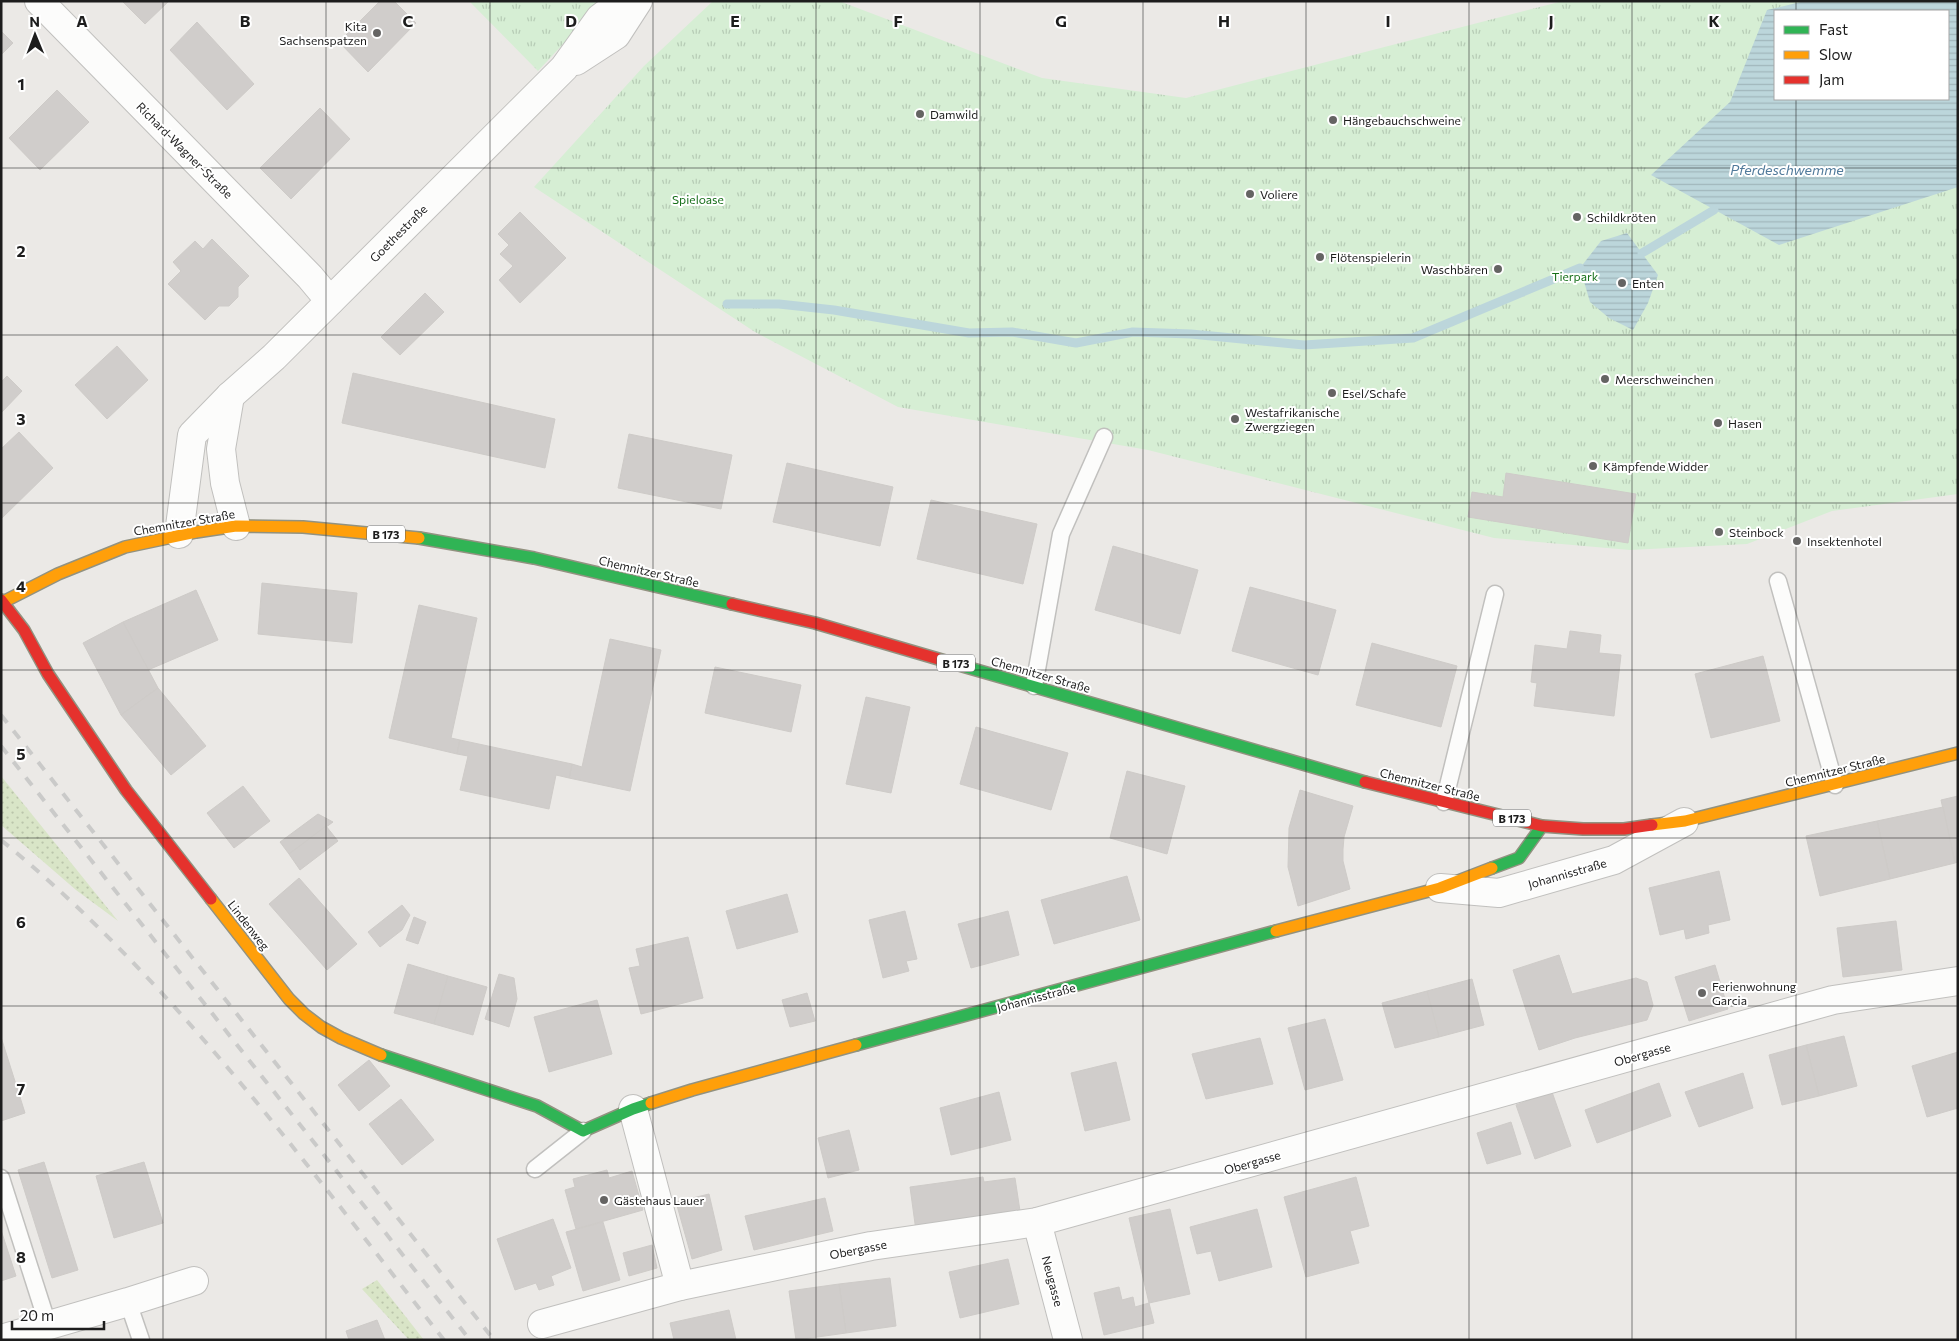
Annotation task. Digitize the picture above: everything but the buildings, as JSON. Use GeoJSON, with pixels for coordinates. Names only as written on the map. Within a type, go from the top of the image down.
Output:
{"type":"FeatureCollection","features":[{"type":"Feature","properties":{"kind":"main road","name":"Chemnitzer Straße"},"geometry":{"type":"LineString","coordinates":[[2,601],[58,574],[125,547],[179,534],[236,526],[303,527],[412,536],[534,558],[815,623],[1375,784],[1542,826],[1583,830],[1624,829],[1685,821],[1835,785],[1958,752]]}},
{"type":"Feature","properties":{"kind":"main road","name":"Lindenweg"},"geometry":{"type":"LineString","coordinates":[[2,601],[24,630],[48,674],[126,790],[289,999],[304,1014],[321,1027],[372,1052],[537,1106],[583,1131]]}},
{"type":"Feature","properties":{"kind":"main road","name":"Johannisstraße"},"geometry":{"type":"LineString","coordinates":[[583,1131],[633,1109],[702,1088],[1440,888],[1519,858],[1542,826]]}},
{"type":"Feature","properties":{"kind":"street","name":"Richard-Wagner-Straße"},"geometry":{"type":"LineString","coordinates":[[38,1],[310,277],[330,301]]}},
{"type":"Feature","properties":{"kind":"street","name":"Goethestraße"},"geometry":{"type":"LineString","coordinates":[[179,534],[192,435],[230,396],[274,357],[564,68],[600,18],[623,1]]}},
{"type":"Feature","properties":{"kind":"street","name":"Goethestraße"},"geometry":{"type":"LineString","coordinates":[[564,68],[616,35],[638,1]]}},
{"type":"Feature","properties":{"kind":"street"},"geometry":{"type":"LineString","coordinates":[[230,396],[221,449],[225,482],[236,526]]}},
{"type":"Feature","properties":{"kind":"street","name":"Johannisstraße"},"geometry":{"type":"LineString","coordinates":[[1440,888],[1499,893],[1614,860],[1685,821]]}},
{"type":"Feature","properties":{"kind":"street","name":"Obergasse"},"geometry":{"type":"LineString","coordinates":[[542,1324],[680,1286],[871,1246],[1037,1222],[1833,1000],[1958,981]]}},
{"type":"Feature","properties":{"kind":"street"},"geometry":{"type":"LineString","coordinates":[[633,1109],[680,1286]]}},
{"type":"Feature","properties":{"kind":"street","name":"Neugasse"},"geometry":{"type":"LineString","coordinates":[[1037,1222],[1068,1340]]}},
{"type":"Feature","properties":{"kind":"street"},"geometry":{"type":"LineString","coordinates":[[1,1339],[194,1281]]}},
{"type":"Feature","properties":{"kind":"lane"},"geometry":{"type":"LineString","coordinates":[[1034,686],[1061,534],[1104,437]]}},
{"type":"Feature","properties":{"kind":"lane"},"geometry":{"type":"LineString","coordinates":[[1778,581],[1835,785]]}},
{"type":"Feature","properties":{"kind":"lane"},"geometry":{"type":"LineString","coordinates":[[1444,802],[1495,594]]}},
{"type":"Feature","properties":{"kind":"lane","name":"Johannisstraße"},"geometry":{"type":"LineString","coordinates":[[534,1169],[583,1131]]}},
{"type":"Feature","properties":{"kind":"lane"},"geometry":{"type":"LineString","coordinates":[[1,1178],[48,1325]]}},
{"type":"Feature","properties":{"kind":"lane"},"geometry":{"type":"LineString","coordinates":[[128,1302],[141,1340]]}},
{"type":"Feature","properties":{"kind":"green space"},"geometry":{"type":"Polygon","coordinates":[[[469,1],[603,1],[538,71],[469,1]]]}},
{"type":"Feature","properties":{"kind":"green space","name":"Tierpark"},"geometry":{"type":"Polygon","coordinates":[[[713,1],[839,1],[1042,78],[1186,98],[1563,1],[1958,1],[1958,494],[1832,511],[1747,544],[1630,550],[1494,538],[1148,450],[898,407],[755,332],[534,187],[644,66],[713,1]]]}},
{"type":"Feature","properties":{"kind":"green space"},"geometry":{"type":"Polygon","coordinates":[[[1,776],[118,921],[76,890],[1,825],[1,776]]]}},
{"type":"Feature","properties":{"kind":"green space"},"geometry":{"type":"Polygon","coordinates":[[[377,1280],[424,1340],[409,1340],[362,1289],[377,1280]]]}},
{"type":"Feature","properties":{"kind":"water","name":"Pferdeschwemme"},"geometry":{"type":"Polygon","coordinates":[[[1805,1],[1958,1],[1958,187],[1779,245],[1651,175],[1730,102],[1767,10],[1805,1]]]}},
{"type":"Feature","properties":{"kind":"water"},"geometry":{"type":"Polygon","coordinates":[[[1627,233],[1658,275],[1648,303],[1633,330],[1609,318],[1590,302],[1580,268],[1601,241],[1627,233]]]}},
{"type":"Feature","properties":{"kind":"waterway"},"geometry":{"type":"LineString","coordinates":[[1642,253],[1714,210]]}},
{"type":"Feature","properties":{"kind":"waterway"},"geometry":{"type":"LineString","coordinates":[[727,304],[779,304],[834,310],[969,333],[1012,332],[1076,343],[1133,332],[1191,334],[1304,345],[1413,338],[1580,268]]}},
{"type":"Feature","properties":{"kind":"railway"},"geometry":{"type":"LineString","coordinates":[[1,715],[494,1340]]}},
{"type":"Feature","properties":{"kind":"railway"},"geometry":{"type":"LineString","coordinates":[[1,746],[470,1340]]}},
{"type":"Feature","properties":{"kind":"railway"},"geometry":{"type":"LineString","coordinates":[[1,840],[64,895],[124,953],[181,1014],[289,1143],[444,1340]]}},
{"type":"Feature","properties":{"kind":"traffic: fast"},"geometry":{"type":"LineString","coordinates":[[419,538],[534,558],[732,604]]}},
{"type":"Feature","properties":{"kind":"traffic: fast"},"geometry":{"type":"LineString","coordinates":[[959,665],[1365,782]]}},
{"type":"Feature","properties":{"kind":"traffic: fast"},"geometry":{"type":"LineString","coordinates":[[1492,868],[1519,858],[1542,826]]}},
{"type":"Feature","properties":{"kind":"traffic: fast"},"geometry":{"type":"LineString","coordinates":[[856,1045],[1276,931]]}},
{"type":"Feature","properties":{"kind":"traffic: fast"},"geometry":{"type":"LineString","coordinates":[[381,1055],[537,1106],[583,1131],[651,1103]]}},
{"type":"Feature","properties":{"kind":"traffic: slow"},"geometry":{"type":"LineString","coordinates":[[1,603],[58,574],[125,547],[196,532],[236,526],[303,527],[419,538]]}},
{"type":"Feature","properties":{"kind":"traffic: slow"},"geometry":{"type":"LineString","coordinates":[[1652,825],[1685,821],[1958,753]]}},
{"type":"Feature","properties":{"kind":"traffic: slow"},"geometry":{"type":"LineString","coordinates":[[1276,931],[1440,888],[1492,868]]}},
{"type":"Feature","properties":{"kind":"traffic: slow"},"geometry":{"type":"LineString","coordinates":[[211,899],[289,999],[304,1014],[321,1027],[341,1038],[381,1055]]}},
{"type":"Feature","properties":{"kind":"traffic: slow"},"geometry":{"type":"LineString","coordinates":[[651,1103],[856,1045]]}},
{"type":"Feature","properties":{"kind":"traffic: jam"},"geometry":{"type":"LineString","coordinates":[[1,600],[24,630],[48,674],[126,790],[211,899]]}},
{"type":"Feature","properties":{"kind":"traffic: jam"},"geometry":{"type":"LineString","coordinates":[[732,604],[815,623],[959,665]]}},
{"type":"Feature","properties":{"kind":"traffic: jam"},"geometry":{"type":"LineString","coordinates":[[1365,782],[1542,826],[1624,829],[1652,825]]}},
{"type":"Feature","properties":{"kind":"place","name":"Kita Sachsenspatzen"},"geometry":{"type":"Point","coordinates":[377,33]}},
{"type":"Feature","properties":{"kind":"place","name":"Damwild"},"geometry":{"type":"Point","coordinates":[920,114]}},
{"type":"Feature","properties":{"kind":"place","name":"Hängebauchschweine"},"geometry":{"type":"Point","coordinates":[1333,120]}},
{"type":"Feature","properties":{"kind":"place","name":"Voliere"},"geometry":{"type":"Point","coordinates":[1250,194]}},
{"type":"Feature","properties":{"kind":"place","name":"Schildkröten"},"geometry":{"type":"Point","coordinates":[1577,217]}},
{"type":"Feature","properties":{"kind":"place","name":"Flötenspielerin"},"geometry":{"type":"Point","coordinates":[1320,257]}},
{"type":"Feature","properties":{"kind":"place","name":"Waschbären"},"geometry":{"type":"Point","coordinates":[1498,269]}},
{"type":"Feature","properties":{"kind":"place","name":"Enten"},"geometry":{"type":"Point","coordinates":[1622,283]}},
{"type":"Feature","properties":{"kind":"place","name":"Meerschweinchen"},"geometry":{"type":"Point","coordinates":[1605,379]}},
{"type":"Feature","properties":{"kind":"place","name":"Esel/Schafe"},"geometry":{"type":"Point","coordinates":[1332,393]}},
{"type":"Feature","properties":{"kind":"place","name":"Westafrikanische Zwergziegen"},"geometry":{"type":"Point","coordinates":[1235,419]}},
{"type":"Feature","properties":{"kind":"place","name":"Hasen"},"geometry":{"type":"Point","coordinates":[1718,423]}},
{"type":"Feature","properties":{"kind":"place","name":"Kämpfende Widder"},"geometry":{"type":"Point","coordinates":[1593,466]}},
{"type":"Feature","properties":{"kind":"place","name":"Steinbock"},"geometry":{"type":"Point","coordinates":[1719,532]}},
{"type":"Feature","properties":{"kind":"place","name":"Insektenhotel"},"geometry":{"type":"Point","coordinates":[1797,541]}},
{"type":"Feature","properties":{"kind":"place","name":"Ferienwohnung Garcia"},"geometry":{"type":"Point","coordinates":[1702,993]}},
{"type":"Feature","properties":{"kind":"place","name":"Gästehaus Lauer"},"geometry":{"type":"Point","coordinates":[604,1200]}},
{"type":"Feature","properties":{"kind":"park label","name":"Spieloase"},"geometry":{"type":"Point","coordinates":[698,199]}}]}
